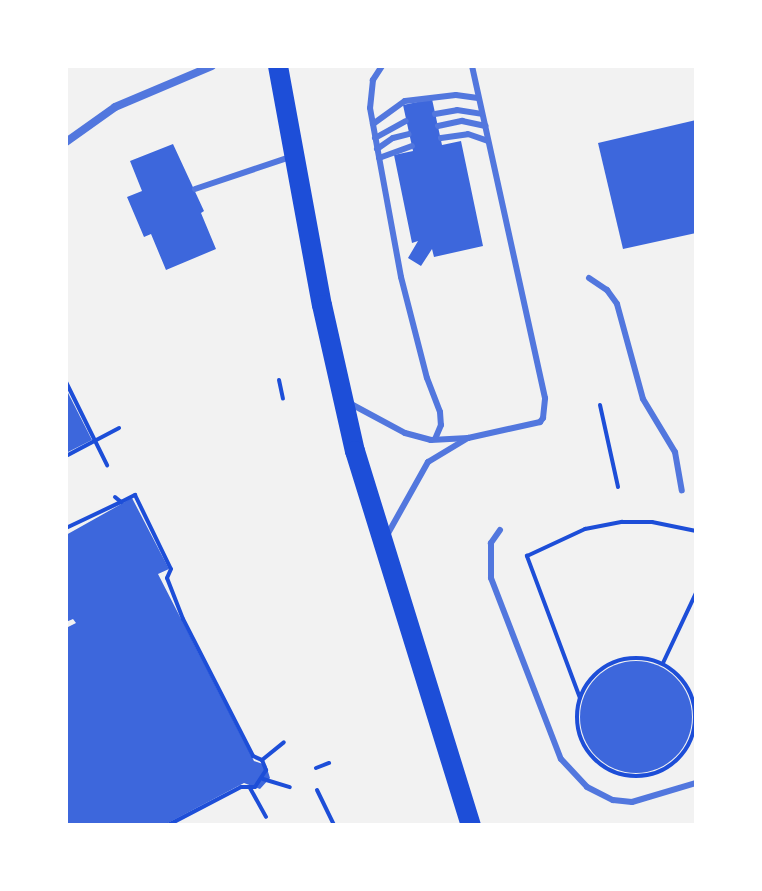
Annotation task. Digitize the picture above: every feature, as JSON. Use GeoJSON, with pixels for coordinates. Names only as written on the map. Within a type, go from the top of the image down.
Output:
{"type":"FeatureCollection","features":[{"type":"Feature","properties":{"kind":"main road"},"geometry":{"type":"LineString","coordinates":[[278,66],[297,155],[322,305],[343,400],[382,544],[471,825]]}},
{"type":"Feature","properties":{"kind":"street"},"geometry":{"type":"LineString","coordinates":[[66,142],[115,107],[212,66]]}},
{"type":"Feature","properties":{"kind":"lane"},"geometry":{"type":"LineString","coordinates":[[382,66],[370,96],[373,124],[404,291],[411,306],[427,378],[440,412],[441,425],[435,439]]}},
{"type":"Feature","properties":{"kind":"lane"},"geometry":{"type":"LineString","coordinates":[[343,400],[417,438],[468,438],[540,422],[543,418],[545,398],[472,66]]}},
{"type":"Feature","properties":{"kind":"lane"},"geometry":{"type":"LineString","coordinates":[[373,124],[405,101],[456,95],[478,98]]}},
{"type":"Feature","properties":{"kind":"lane"},"geometry":{"type":"LineString","coordinates":[[435,114],[469,110],[482,114]]}},
{"type":"Feature","properties":{"kind":"lane"},"geometry":{"type":"LineString","coordinates":[[375,138],[406,121]]}},
{"type":"Feature","properties":{"kind":"lane"},"geometry":{"type":"LineString","coordinates":[[438,126],[462,121],[485,126]]}},
{"type":"Feature","properties":{"kind":"lane"},"geometry":{"type":"LineString","coordinates":[[377,149],[393,138],[409,134]]}},
{"type":"Feature","properties":{"kind":"lane"},"geometry":{"type":"LineString","coordinates":[[441,138],[468,134],[488,141]]}},
{"type":"Feature","properties":{"kind":"lane"},"geometry":{"type":"LineString","coordinates":[[379,158],[412,146]]}},
{"type":"Feature","properties":{"kind":"lane"},"geometry":{"type":"LineString","coordinates":[[195,189],[297,155]]}},
{"type":"Feature","properties":{"kind":"lane"},"geometry":{"type":"LineString","coordinates":[[589,278],[607,290],[617,304],[643,399],[675,452],[682,490]]}},
{"type":"Feature","properties":{"kind":"lane"},"geometry":{"type":"LineString","coordinates":[[382,544],[428,462],[468,438]]}},
{"type":"Feature","properties":{"kind":"lane"},"geometry":{"type":"LineString","coordinates":[[500,530],[491,543],[491,578],[561,759],[587,787],[613,800],[632,802],[696,783]]}},
{"type":"Feature","properties":{"kind":"path"},"geometry":{"type":"LineString","coordinates":[[279,380],[283,399]]}},
{"type":"Feature","properties":{"kind":"path"},"geometry":{"type":"LineString","coordinates":[[66,382],[107,465]]}},
{"type":"Feature","properties":{"kind":"path"},"geometry":{"type":"LineString","coordinates":[[600,405],[618,487]]}},
{"type":"Feature","properties":{"kind":"path"},"geometry":{"type":"LineString","coordinates":[[66,456],[119,428]]}},
{"type":"Feature","properties":{"kind":"path"},"geometry":{"type":"LineString","coordinates":[[66,528],[135,495],[171,569],[167,578],[183,619],[253,756],[262,760],[266,770],[263,779],[250,787],[241,787],[168,825]]}},
{"type":"Feature","properties":{"kind":"path"},"geometry":{"type":"LineString","coordinates":[[115,497],[121,502]]}},
{"type":"Feature","properties":{"kind":"path"},"geometry":{"type":"LineString","coordinates":[[580,698],[594,675],[610,663],[630,658],[663,663],[691,691],[694,728],[682,754],[659,772],[645,776],[613,772],[595,761],[583,747],[578,729],[580,698],[527,556],[585,529],[622,522],[652,522],[696,531]]}},
{"type":"Feature","properties":{"kind":"path"},"geometry":{"type":"LineString","coordinates":[[663,663],[696,593]]}},
{"type":"Feature","properties":{"kind":"path"},"geometry":{"type":"LineString","coordinates":[[689,742],[696,740]]}},
{"type":"Feature","properties":{"kind":"path"},"geometry":{"type":"LineString","coordinates":[[262,760],[284,742]]}},
{"type":"Feature","properties":{"kind":"path"},"geometry":{"type":"LineString","coordinates":[[316,768],[329,763]]}},
{"type":"Feature","properties":{"kind":"path"},"geometry":{"type":"LineString","coordinates":[[263,779],[290,787]]}},
{"type":"Feature","properties":{"kind":"path"},"geometry":{"type":"LineString","coordinates":[[250,787],[266,817]]}},
{"type":"Feature","properties":{"kind":"path"},"geometry":{"type":"LineString","coordinates":[[317,790],[334,825]]}},
{"type":"Feature","properties":{"kind":"building"},"geometry":{"type":"Polygon","coordinates":[[[432,99],[442,145],[461,141],[483,246],[434,257],[432,249],[421,266],[408,258],[418,241],[412,243],[394,155],[413,151],[403,105],[432,99]]]}},
{"type":"Feature","properties":{"kind":"building"},"geometry":{"type":"Polygon","coordinates":[[[696,120],[696,233],[623,249],[598,143],[696,120]]]}},
{"type":"Feature","properties":{"kind":"building"},"geometry":{"type":"Polygon","coordinates":[[[173,144],[204,211],[201,213],[216,249],[166,270],[151,234],[144,237],[127,197],[142,191],[130,161],[173,144]]]}},
{"type":"Feature","properties":{"kind":"building"},"geometry":{"type":"Polygon","coordinates":[[[66,389],[92,440],[66,453],[66,389]]]}},
{"type":"Feature","properties":{"kind":"building"},"geometry":{"type":"Polygon","coordinates":[[[132,498],[169,569],[158,574],[254,761],[266,765],[270,778],[260,789],[244,783],[164,825],[66,825],[66,628],[76,623],[73,619],[66,622],[66,535],[132,498]]]}},
{"type":"Feature","properties":{"kind":"building"},"geometry":{"type":"Polygon","coordinates":[[[636,661],[657,666],[675,678],[687,696],[692,717],[687,738],[675,756],[657,768],[636,773],[615,768],[597,756],[585,738],[580,717],[585,696],[597,678],[615,666],[636,661]]]}}]}
